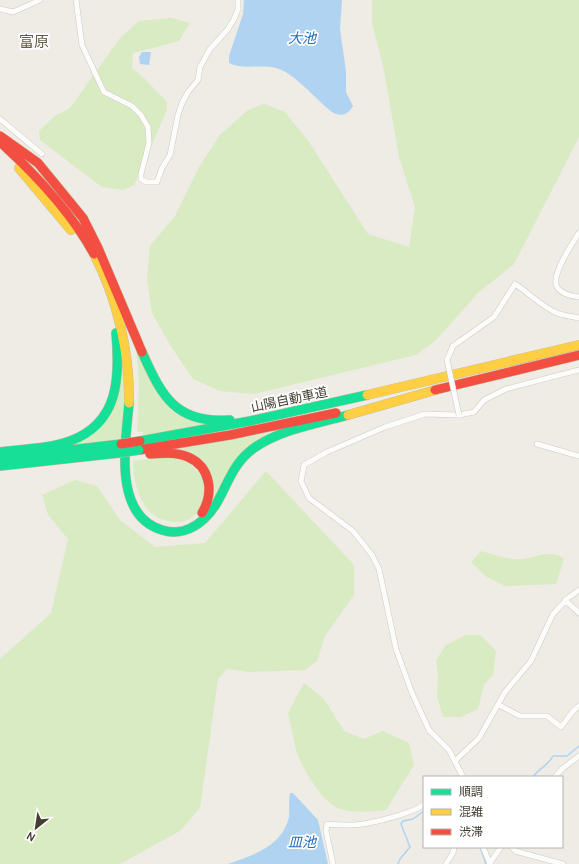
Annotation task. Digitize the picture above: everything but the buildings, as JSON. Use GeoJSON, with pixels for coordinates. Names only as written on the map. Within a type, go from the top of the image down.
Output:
{"type":"FeatureCollection","features":[{"type":"Feature","properties":{"kind":"highway"},"geometry":{"type":"LineString","coordinates":[[2,141],[53,196],[96,250],[107,284],[164,397],[176,410],[192,419],[208,421],[241,419],[254,420]]}},
{"type":"Feature","properties":{"kind":"highway"},"geometry":{"type":"LineString","coordinates":[[118,307],[127,361],[129,407],[125,475],[128,491],[132,504],[142,518],[155,528],[164,531],[183,532],[198,525],[206,518],[236,464],[257,446],[295,430],[439,389]]}},
{"type":"Feature","properties":{"kind":"highway"},"geometry":{"type":"LineString","coordinates":[[118,307],[134,386],[130,462],[132,488],[136,498],[141,507],[152,520],[166,526],[183,526],[195,520],[203,512],[210,499],[210,484],[202,468],[197,462],[189,457],[170,453],[139,449],[120,449]]}},
{"type":"Feature","properties":{"kind":"highway"},"geometry":{"type":"LineString","coordinates":[[0,452],[69,441],[90,432],[106,414],[112,404],[117,385],[118,307]]}},
{"type":"Feature","properties":{"kind":"highway","name":"山陽自動車道"},"geometry":{"type":"LineString","coordinates":[[139,449],[254,420],[427,382],[579,345]]}},
{"type":"Feature","properties":{"kind":"highway","name":"山陽自動車道"},"geometry":{"type":"LineString","coordinates":[[0,458],[120,449],[139,449],[264,429],[579,355]]}},
{"type":"Feature","properties":{"kind":"highway","name":"山陽自動車道"},"geometry":{"type":"LineString","coordinates":[[0,466],[120,449]]}},
{"type":"Feature","properties":{"kind":"street"},"geometry":{"type":"LineString","coordinates":[[0,10],[13,12],[40,0]]}},
{"type":"Feature","properties":{"kind":"street"},"geometry":{"type":"LineString","coordinates":[[76,0],[82,45],[104,92],[132,106],[141,115],[148,127],[149,143],[141,179],[146,182],[157,182],[162,168],[170,155],[182,103],[188,92],[198,80],[200,67],[210,48],[228,29],[234,19],[238,9],[238,0]]}},
{"type":"Feature","properties":{"kind":"street"},"geometry":{"type":"LineString","coordinates":[[0,119],[42,154]]}},
{"type":"Feature","properties":{"kind":"street"},"geometry":{"type":"LineString","coordinates":[[579,233],[558,272],[556,284],[559,289],[569,296],[579,297]]}},
{"type":"Feature","properties":{"kind":"street"},"geometry":{"type":"LineString","coordinates":[[459,415],[447,360],[453,346],[494,316],[515,284],[543,305],[557,313],[579,318]]}},
{"type":"Feature","properties":{"kind":"street"},"geometry":{"type":"LineString","coordinates":[[462,776],[449,750],[429,730],[412,693],[396,649],[379,569],[372,555],[353,531],[309,498],[301,481],[304,465],[328,452],[385,427],[425,414],[459,415],[474,412],[484,400],[506,389],[579,370]]}},
{"type":"Feature","properties":{"kind":"street"},"geometry":{"type":"LineString","coordinates":[[537,444],[579,456]]}},
{"type":"Feature","properties":{"kind":"street"},"geometry":{"type":"LineString","coordinates":[[455,761],[479,738],[499,706],[504,692],[531,661],[553,614],[565,600],[579,590]]}},
{"type":"Feature","properties":{"kind":"street"},"geometry":{"type":"LineString","coordinates":[[565,600],[579,613]]}},
{"type":"Feature","properties":{"kind":"street"},"geometry":{"type":"LineString","coordinates":[[499,706],[520,716],[547,716],[560,727],[579,706]]}},
{"type":"Feature","properties":{"kind":"street"},"geometry":{"type":"LineString","coordinates":[[556,776],[563,768],[579,756]]}},
{"type":"Feature","properties":{"kind":"street"},"geometry":{"type":"LineString","coordinates":[[333,864],[326,831],[327,824],[353,825],[389,818],[423,805]]}},
{"type":"Feature","properties":{"kind":"street"},"geometry":{"type":"LineString","coordinates":[[446,864],[454,848]]}},
{"type":"Feature","properties":{"kind":"street"},"geometry":{"type":"LineString","coordinates":[[483,848],[490,863]]}},
{"type":"Feature","properties":{"kind":"street"},"geometry":{"type":"LineString","coordinates":[[490,863],[500,848]]}},
{"type":"Feature","properties":{"kind":"street"},"geometry":{"type":"LineString","coordinates":[[513,848],[563,864]]}},
{"type":"Feature","properties":{"kind":"green space"},"geometry":{"type":"Polygon","coordinates":[[[372,0],[579,0],[579,137],[514,264],[478,293],[436,340],[416,355],[254,394],[220,391],[193,379],[172,348],[152,313],[147,279],[150,246],[175,216],[199,167],[220,135],[248,110],[264,104],[285,112],[309,142],[368,234],[409,247],[415,207],[399,157],[384,70],[372,23],[372,0]]]}},
{"type":"Feature","properties":{"kind":"green space"},"geometry":{"type":"Polygon","coordinates":[[[171,18],[190,23],[179,41],[133,53],[132,68],[167,102],[167,110],[134,185],[123,190],[102,187],[40,140],[39,131],[55,116],[70,108],[120,38],[139,21],[171,18]]]}},
{"type":"Feature","properties":{"kind":"green space"},"geometry":{"type":"Polygon","coordinates":[[[136,346],[152,384],[163,401],[178,415],[201,422],[207,426],[144,436],[143,432],[137,432],[139,385],[136,346]]]}},
{"type":"Feature","properties":{"kind":"green space"},"geometry":{"type":"Polygon","coordinates":[[[121,353],[125,384],[126,409],[123,431],[120,439],[75,446],[74,441],[101,426],[121,353]]]}},
{"type":"Feature","properties":{"kind":"green space"},"geometry":{"type":"Polygon","coordinates":[[[268,433],[268,436],[256,442],[216,498],[212,497],[211,478],[178,451],[178,449],[268,433]]]}},
{"type":"Feature","properties":{"kind":"green space"},"geometry":{"type":"Polygon","coordinates":[[[159,458],[184,461],[200,475],[205,487],[205,500],[198,512],[193,517],[181,522],[174,522],[163,520],[147,509],[135,481],[133,461],[159,458]]]}},
{"type":"Feature","properties":{"kind":"green space"},"geometry":{"type":"Polygon","coordinates":[[[266,471],[354,565],[354,595],[325,636],[317,661],[305,670],[250,672],[227,669],[218,679],[200,808],[180,831],[120,864],[0,864],[0,659],[51,613],[68,539],[48,515],[42,495],[75,480],[97,486],[120,520],[155,547],[205,543],[266,471]]]}},
{"type":"Feature","properties":{"kind":"green space"},"geometry":{"type":"Polygon","coordinates":[[[481,551],[514,559],[552,554],[564,559],[556,584],[505,586],[485,576],[471,562],[481,551]]]}},
{"type":"Feature","properties":{"kind":"green space"},"geometry":{"type":"Polygon","coordinates":[[[466,635],[480,635],[496,651],[493,675],[484,684],[478,709],[461,717],[443,717],[437,696],[438,675],[436,660],[446,645],[466,635]]]}},
{"type":"Feature","properties":{"kind":"green space"},"geometry":{"type":"Polygon","coordinates":[[[304,683],[324,699],[344,731],[364,739],[383,731],[409,743],[414,765],[386,810],[363,812],[340,809],[333,806],[314,784],[296,750],[288,713],[304,683]]]}},
{"type":"Feature","properties":{"kind":"water","name":"大池"},"geometry":{"type":"Polygon","coordinates":[[[244,0],[342,0],[340,29],[346,71],[346,92],[353,106],[347,113],[341,115],[335,114],[325,107],[298,81],[276,68],[240,66],[229,63],[229,56],[243,14],[244,0]]]}},
{"type":"Feature","properties":{"kind":"water"},"geometry":{"type":"Polygon","coordinates":[[[142,52],[151,52],[149,65],[140,64],[139,57],[142,52]]]}},
{"type":"Feature","properties":{"kind":"water","name":"皿池"},"geometry":{"type":"Polygon","coordinates":[[[290,793],[293,793],[318,820],[328,864],[228,864],[248,857],[266,848],[280,835],[289,817],[290,793]]]}},
{"type":"Feature","properties":{"kind":"waterway"},"geometry":{"type":"LineString","coordinates":[[534,776],[549,762],[553,756],[567,756],[579,746]]}},
{"type":"Feature","properties":{"kind":"waterway"},"geometry":{"type":"LineString","coordinates":[[398,864],[400,859],[410,847],[401,824],[403,821],[413,819],[423,812]]}},
{"type":"Feature","properties":{"kind":"waterway"},"geometry":{"type":"LineString","coordinates":[[480,848],[486,864]]}},
{"type":"Feature","properties":{"kind":"traffic: fast"},"geometry":{"type":"LineString","coordinates":[[0,452],[62,444],[86,433],[98,423],[107,411],[113,397],[117,366],[116,333]]}},
{"type":"Feature","properties":{"kind":"traffic: fast"},"geometry":{"type":"LineString","coordinates":[[142,352],[149,368],[164,394],[173,404],[184,412],[196,417],[212,420],[230,420]]}},
{"type":"Feature","properties":{"kind":"traffic: fast"},"geometry":{"type":"LineString","coordinates":[[140,441],[250,421],[367,395]]}},
{"type":"Feature","properties":{"kind":"traffic: fast"},"geometry":{"type":"LineString","coordinates":[[129,403],[125,456],[129,494],[135,509],[146,522],[162,530],[173,532],[189,529],[204,519],[217,502],[237,465],[254,448],[265,441],[287,432],[348,415]]}},
{"type":"Feature","properties":{"kind":"traffic: fast"},"geometry":{"type":"LineString","coordinates":[[0,458],[121,444]]}},
{"type":"Feature","properties":{"kind":"traffic: fast"},"geometry":{"type":"LineString","coordinates":[[119,453],[139,450]]}},
{"type":"Feature","properties":{"kind":"traffic: fast"},"geometry":{"type":"LineString","coordinates":[[0,466],[119,453]]}},
{"type":"Feature","properties":{"kind":"traffic: slow"},"geometry":{"type":"LineString","coordinates":[[19,168],[71,230]]}},
{"type":"Feature","properties":{"kind":"traffic: slow"},"geometry":{"type":"LineString","coordinates":[[94,254],[109,289],[120,326],[127,365],[129,403]]}},
{"type":"Feature","properties":{"kind":"traffic: slow"},"geometry":{"type":"LineString","coordinates":[[367,395],[579,345]]}},
{"type":"Feature","properties":{"kind":"traffic: slow"},"geometry":{"type":"LineString","coordinates":[[348,415],[439,389]]}},
{"type":"Feature","properties":{"kind":"traffic: jam"},"geometry":{"type":"LineString","coordinates":[[0,136],[38,163],[83,218],[98,248],[142,352]]}},
{"type":"Feature","properties":{"kind":"traffic: jam"},"geometry":{"type":"LineString","coordinates":[[0,142],[52,194],[75,223],[94,254]]}},
{"type":"Feature","properties":{"kind":"traffic: jam"},"geometry":{"type":"LineString","coordinates":[[435,390],[579,355]]}},
{"type":"Feature","properties":{"kind":"traffic: jam"},"geometry":{"type":"LineString","coordinates":[[139,450],[230,435],[336,413]]}},
{"type":"Feature","properties":{"kind":"traffic: jam"},"geometry":{"type":"LineString","coordinates":[[121,444],[140,441]]}},
{"type":"Feature","properties":{"kind":"traffic: jam"},"geometry":{"type":"LineString","coordinates":[[150,454],[179,454],[196,461],[202,467],[206,474],[209,489],[206,505],[202,513]]}},
{"type":"Feature","properties":{"kind":"district","name":"富原"},"geometry":{"type":"Point","coordinates":[34,42]}}]}
